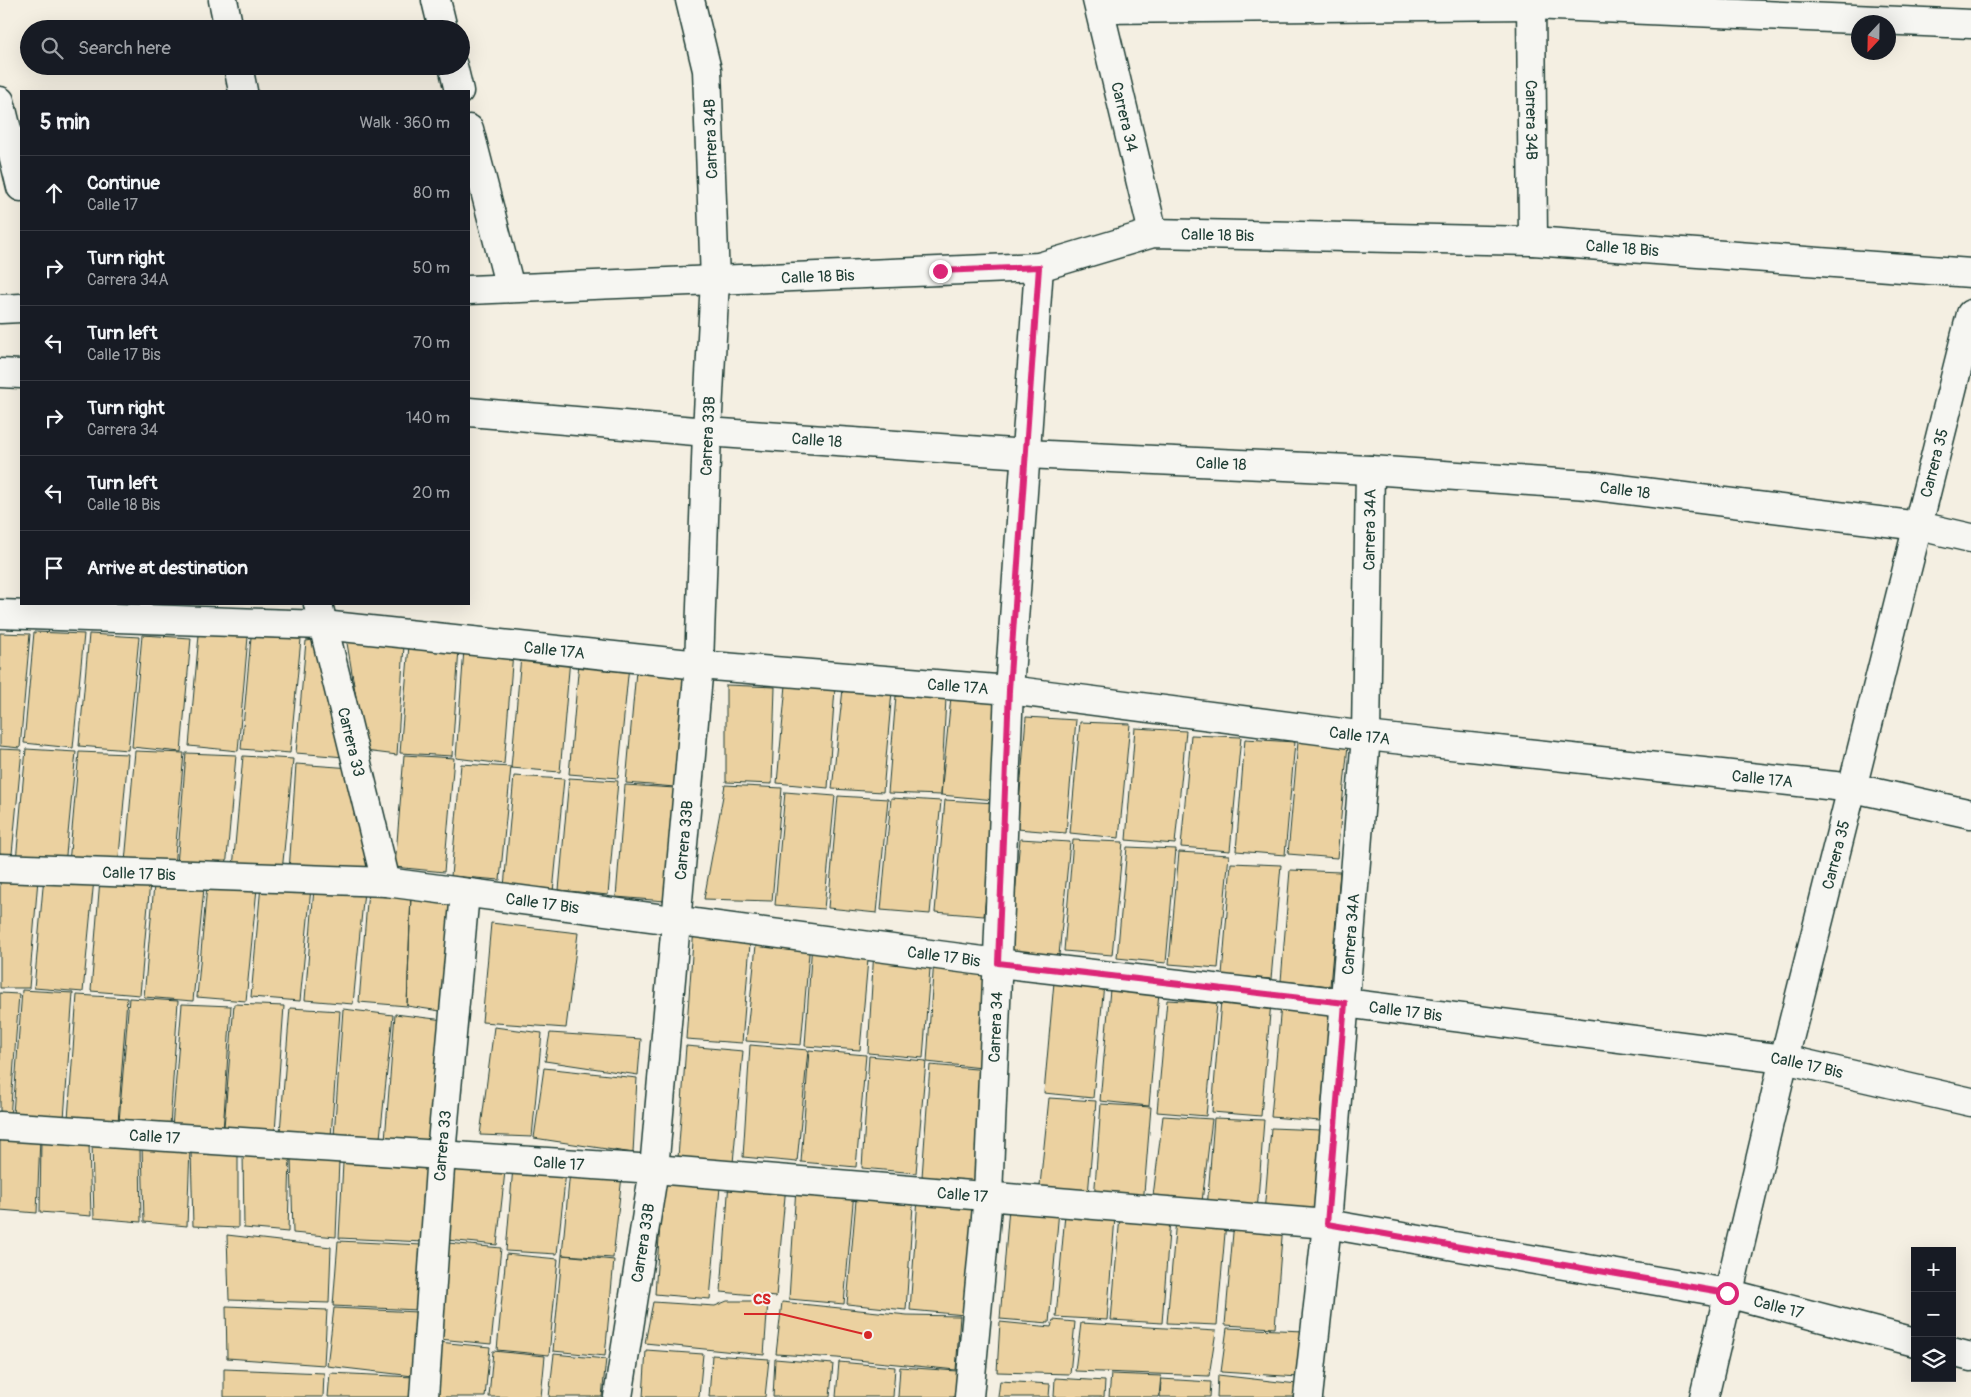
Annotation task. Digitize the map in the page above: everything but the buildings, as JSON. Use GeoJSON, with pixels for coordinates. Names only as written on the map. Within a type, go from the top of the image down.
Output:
{"type":"FeatureCollection","features":[{"type":"Feature","properties":{"kind":"street"},"geometry":{"type":"LineString","coordinates":[[223,0],[227,20]]}},
{"type":"Feature","properties":{"kind":"street"},"geometry":{"type":"LineString","coordinates":[[436,0],[441,20]]}},
{"type":"Feature","properties":{"kind":"street","name":"Carrera 34B"},"geometry":{"type":"LineString","coordinates":[[690,0],[707,70],[715,280]]}},
{"type":"Feature","properties":{"kind":"street"},"geometry":{"type":"LineString","coordinates":[[1098,4],[1531,3],[1971,24]]}},
{"type":"Feature","properties":{"kind":"street","name":"Carrera 34B"},"geometry":{"type":"LineString","coordinates":[[1531,3],[1532,241]]}},
{"type":"Feature","properties":{"kind":"street","name":"Carrera 34"},"geometry":{"type":"LineString","coordinates":[[1098,4],[1153,232]]}},
{"type":"Feature","properties":{"kind":"street"},"geometry":{"type":"LineString","coordinates":[[240,75],[243,90]]}},
{"type":"Feature","properties":{"kind":"street"},"geometry":{"type":"LineString","coordinates":[[455,75],[459,90]]}},
{"type":"Feature","properties":{"kind":"street"},"geometry":{"type":"LineString","coordinates":[[0,101],[20,183]]}},
{"type":"Feature","properties":{"kind":"street"},"geometry":{"type":"LineString","coordinates":[[470,133],[510,288]]}},
{"type":"Feature","properties":{"kind":"street","name":"Calle 18 Bis"},"geometry":{"type":"LineString","coordinates":[[470,290],[1039,267],[1153,232],[1532,241],[1971,273]]}},
{"type":"Feature","properties":{"kind":"street","name":"Carrera 34"},"geometry":{"type":"LineString","coordinates":[[969,1397],[988,1196],[1009,690],[1039,267]]}},
{"type":"Feature","properties":{"kind":"street","name":"Carrera 33B"},"geometry":{"type":"LineString","coordinates":[[618,1397],[654,1168],[677,919],[699,665],[707,432],[715,280]]}},
{"type":"Feature","properties":{"kind":"street"},"geometry":{"type":"LineString","coordinates":[[0,309],[20,308]]}},
{"type":"Feature","properties":{"kind":"street","name":"Carrera 35"},"geometry":{"type":"LineString","coordinates":[[1704,1397],[1727,1293],[1784,1058],[1854,788],[1971,314]]}},
{"type":"Feature","properties":{"kind":"street"},"geometry":{"type":"LineString","coordinates":[[0,373],[20,374]]}},
{"type":"Feature","properties":{"kind":"street","name":"Calle 18"},"geometry":{"type":"LineString","coordinates":[[470,412],[707,432],[1026,454],[1370,470],[1588,485],[1919,526],[1971,538]]}},
{"type":"Feature","properties":{"kind":"street","name":"Carrera 34A"},"geometry":{"type":"LineString","coordinates":[[1308,1397],[1327,1224],[1366,736],[1370,470]]}},
{"type":"Feature","properties":{"kind":"street","name":"Calle 17A"},"geometry":{"type":"LineString","coordinates":[[0,614],[320,614],[699,665],[1009,690],[1366,736],[1854,788],[1971,814]]}},
{"type":"Feature","properties":{"kind":"street","name":"Carrera 33"},"geometry":{"type":"LineString","coordinates":[[320,614],[386,882]]}},
{"type":"Feature","properties":{"kind":"street","name":"Calle 17 Bis"},"geometry":{"type":"LineString","coordinates":[[0,868],[386,882],[677,919],[998,963],[1345,1003],[1784,1058],[1971,1102]]}},
{"type":"Feature","properties":{"kind":"street","name":"Carrera 33"},"geometry":{"type":"LineString","coordinates":[[424,1397],[441,1154],[465,893]]}},
{"type":"Feature","properties":{"kind":"street","name":"Calle 17"},"geometry":{"type":"LineString","coordinates":[[0,1126],[654,1168],[1327,1224],[1727,1293],[1911,1341]]}},
{"type":"Feature","properties":{"kind":"street"},"geometry":{"type":"LineString","coordinates":[[1956,1353],[1971,1357]]}},
{"type":"Feature","properties":{"kind":"place","name":"cs"},"geometry":{"type":"Point","coordinates":[868,1335]}},
{"type":"Feature","properties":{"kind":"route"},"geometry":{"type":"LineString","coordinates":[[940,271],[1039,267],[1009,690],[998,963],[1345,1003],[1327,1224],[1727,1293]]}}]}
